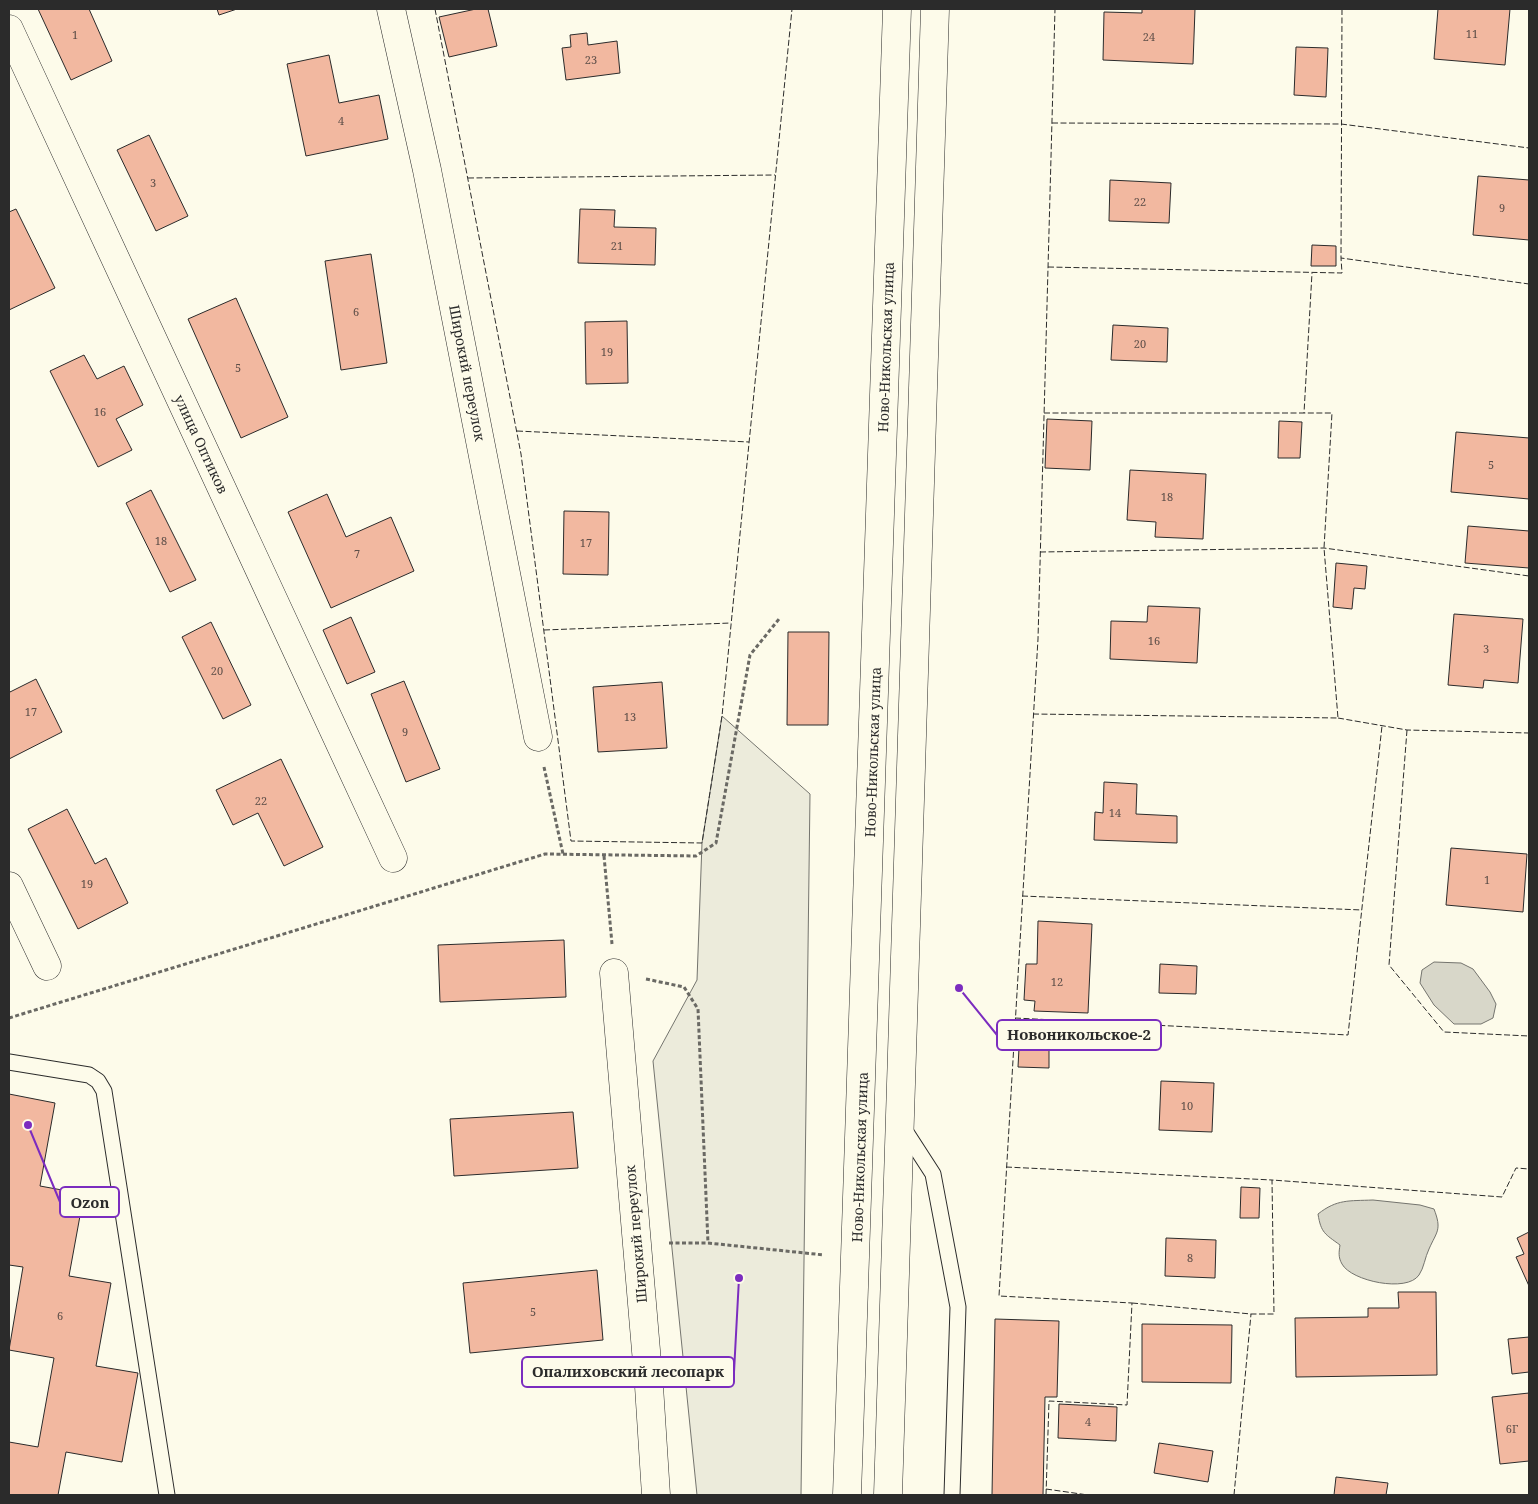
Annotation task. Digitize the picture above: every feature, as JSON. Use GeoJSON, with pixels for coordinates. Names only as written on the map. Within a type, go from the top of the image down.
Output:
{"type":"FeatureCollection","features":[{"type":"Feature","properties":{"kind":"main road","name":"Широкий переулок"},"geometry":{"type":"LineString","coordinates":[[390,9],[429,180],[538,738]]}},
{"type":"Feature","properties":{"kind":"main road","name":"Ново-Никольская улица"},"geometry":{"type":"LineString","coordinates":[[847,1495],[897,9]]}},
{"type":"Feature","properties":{"kind":"main road"},"geometry":{"type":"LineString","coordinates":[[888,1495],[898,1120],[935,9]]}},
{"type":"Feature","properties":{"kind":"main road","name":"улица Оптиков"},"geometry":{"type":"LineString","coordinates":[[9,29],[393,858]]}},
{"type":"Feature","properties":{"kind":"main road"},"geometry":{"type":"LineString","coordinates":[[9,886],[47,966]]}},
{"type":"Feature","properties":{"kind":"main road","name":"Широкий переулок"},"geometry":{"type":"LineString","coordinates":[[614,973],[649,1386],[656,1495]]}},
{"type":"Feature","properties":{"kind":"lane"},"geometry":{"type":"LineString","coordinates":[[9,1062],[89,1075],[98,1081],[104,1091],[168,1495]]}},
{"type":"Feature","properties":{"kind":"lane"},"geometry":{"type":"LineString","coordinates":[[898,1120],[933,1174],[958,1307],[952,1495]]}},
{"type":"Feature","properties":{"kind":"path"},"geometry":{"type":"LineString","coordinates":[[9,1018],[546,854],[696,856],[716,842],[750,655],[779,619]]}},
{"type":"Feature","properties":{"kind":"path"},"geometry":{"type":"LineString","coordinates":[[538,738],[563,854]]}},
{"type":"Feature","properties":{"kind":"path"},"geometry":{"type":"LineString","coordinates":[[604,856],[614,973],[684,987],[698,1009],[708,1243]]}},
{"type":"Feature","properties":{"kind":"path"},"geometry":{"type":"LineString","coordinates":[[637,1242],[708,1243],[832,1256]]}},
{"type":"Feature","properties":{"kind":"shaded area"},"geometry":{"type":"Polygon","coordinates":[[[722,716],[810,794],[801,1495],[697,1495],[653,1061],[697,980],[702,843],[722,716]]]}},
{"type":"Feature","properties":{"kind":"shaded area"},"geometry":{"type":"Polygon","coordinates":[[[1434,962],[1461,963],[1473,969],[1490,992],[1496,1004],[1493,1018],[1481,1024],[1454,1024],[1434,1005],[1420,983],[1422,970],[1434,962]]]}},
{"type":"Feature","properties":{"kind":"shaded area"},"geometry":{"type":"Polygon","coordinates":[[[1373,1200],[1420,1205],[1434,1209],[1438,1230],[1421,1272],[1413,1280],[1392,1284],[1379,1283],[1367,1280],[1347,1270],[1339,1257],[1340,1245],[1322,1229],[1318,1214],[1325,1209],[1337,1203],[1373,1200]]]}},
{"type":"Feature","properties":{"kind":"building"},"geometry":{"type":"Polygon","coordinates":[[[38,9],[89,9],[112,61],[71,80],[38,9]]]}},
{"type":"Feature","properties":{"kind":"building"},"geometry":{"type":"Polygon","coordinates":[[[217,9],[237,9],[219,15],[217,9]]]}},
{"type":"Feature","properties":{"kind":"building"},"geometry":{"type":"Polygon","coordinates":[[[476,9],[488,9],[497,46],[449,57],[439,17],[476,9]]]}},
{"type":"Feature","properties":{"kind":"building"},"geometry":{"type":"Polygon","coordinates":[[[1142,9],[1195,9],[1193,64],[1103,60],[1104,12],[1142,13],[1142,9]]]}},
{"type":"Feature","properties":{"kind":"building"},"geometry":{"type":"Polygon","coordinates":[[[1438,9],[1510,9],[1505,65],[1434,59],[1438,9]]]}},
{"type":"Feature","properties":{"kind":"building"},"geometry":{"type":"Polygon","coordinates":[[[587,33],[588,45],[617,41],[620,73],[566,80],[562,48],[571,47],[570,35],[587,33]]]}},
{"type":"Feature","properties":{"kind":"building"},"geometry":{"type":"Polygon","coordinates":[[[1296,47],[1328,48],[1326,97],[1294,95],[1296,47]]]}},
{"type":"Feature","properties":{"kind":"building"},"geometry":{"type":"Polygon","coordinates":[[[329,55],[339,103],[379,95],[388,139],[306,156],[287,64],[329,55]]]}},
{"type":"Feature","properties":{"kind":"building"},"geometry":{"type":"Polygon","coordinates":[[[149,135],[188,216],[156,231],[117,150],[149,135]]]}},
{"type":"Feature","properties":{"kind":"building"},"geometry":{"type":"Polygon","coordinates":[[[1478,176],[1529,180],[1529,240],[1473,235],[1478,176]]]}},
{"type":"Feature","properties":{"kind":"building"},"geometry":{"type":"Polygon","coordinates":[[[1110,180],[1171,183],[1169,223],[1109,221],[1110,180]]]}},
{"type":"Feature","properties":{"kind":"building"},"geometry":{"type":"Polygon","coordinates":[[[16,209],[55,288],[9,310],[9,212],[16,209]]]}},
{"type":"Feature","properties":{"kind":"building"},"geometry":{"type":"Polygon","coordinates":[[[580,209],[615,210],[614,227],[656,228],[655,265],[578,263],[580,209]]]}},
{"type":"Feature","properties":{"kind":"building"},"geometry":{"type":"Polygon","coordinates":[[[1312,245],[1336,246],[1336,266],[1311,266],[1312,245]]]}},
{"type":"Feature","properties":{"kind":"building"},"geometry":{"type":"Polygon","coordinates":[[[371,254],[387,363],[341,370],[325,261],[371,254]]]}},
{"type":"Feature","properties":{"kind":"building"},"geometry":{"type":"Polygon","coordinates":[[[236,298],[288,417],[241,438],[188,319],[236,298]]]}},
{"type":"Feature","properties":{"kind":"building"},"geometry":{"type":"Polygon","coordinates":[[[627,321],[628,383],[586,384],[585,322],[627,321]]]}},
{"type":"Feature","properties":{"kind":"building"},"geometry":{"type":"Polygon","coordinates":[[[1113,325],[1168,328],[1167,362],[1111,360],[1113,325]]]}},
{"type":"Feature","properties":{"kind":"building"},"geometry":{"type":"Polygon","coordinates":[[[84,355],[97,379],[124,366],[143,405],[116,419],[132,450],[98,467],[50,371],[84,355]]]}},
{"type":"Feature","properties":{"kind":"building"},"geometry":{"type":"Polygon","coordinates":[[[1047,419],[1092,421],[1090,470],[1045,468],[1047,419]]]}},
{"type":"Feature","properties":{"kind":"building"},"geometry":{"type":"Polygon","coordinates":[[[1279,421],[1302,422],[1300,458],[1278,458],[1279,421]]]}},
{"type":"Feature","properties":{"kind":"building"},"geometry":{"type":"Polygon","coordinates":[[[1456,432],[1529,438],[1529,499],[1451,492],[1456,432]]]}},
{"type":"Feature","properties":{"kind":"building"},"geometry":{"type":"Polygon","coordinates":[[[1130,470],[1206,474],[1203,539],[1155,537],[1156,522],[1127,520],[1130,470]]]}},
{"type":"Feature","properties":{"kind":"building"},"geometry":{"type":"Polygon","coordinates":[[[151,490],[196,580],[170,592],[126,503],[151,490]]]}},
{"type":"Feature","properties":{"kind":"building"},"geometry":{"type":"Polygon","coordinates":[[[327,494],[346,537],[391,517],[414,571],[331,608],[288,512],[327,494]]]}},
{"type":"Feature","properties":{"kind":"building"},"geometry":{"type":"Polygon","coordinates":[[[564,511],[609,512],[608,575],[563,574],[564,511]]]}},
{"type":"Feature","properties":{"kind":"building"},"geometry":{"type":"Polygon","coordinates":[[[1468,526],[1529,531],[1529,568],[1465,563],[1468,526]]]}},
{"type":"Feature","properties":{"kind":"building"},"geometry":{"type":"Polygon","coordinates":[[[1336,563],[1367,566],[1365,589],[1354,588],[1352,609],[1333,607],[1336,563]]]}},
{"type":"Feature","properties":{"kind":"building"},"geometry":{"type":"Polygon","coordinates":[[[1148,606],[1200,608],[1197,663],[1110,659],[1111,621],[1147,622],[1148,606]]]}},
{"type":"Feature","properties":{"kind":"building"},"geometry":{"type":"Polygon","coordinates":[[[1454,614],[1523,619],[1518,683],[1484,680],[1483,688],[1448,685],[1454,614]]]}},
{"type":"Feature","properties":{"kind":"building"},"geometry":{"type":"Polygon","coordinates":[[[351,617],[375,672],[347,684],[323,630],[351,617]]]}},
{"type":"Feature","properties":{"kind":"building"},"geometry":{"type":"Polygon","coordinates":[[[211,622],[251,705],[223,719],[182,637],[211,622]]]}},
{"type":"Feature","properties":{"kind":"building"},"geometry":{"type":"Polygon","coordinates":[[[788,632],[829,632],[828,725],[787,725],[788,632]]]}},
{"type":"Feature","properties":{"kind":"building"},"geometry":{"type":"Polygon","coordinates":[[[36,679],[62,732],[9,759],[9,689],[10,692],[36,679]]]}},
{"type":"Feature","properties":{"kind":"building"},"geometry":{"type":"Polygon","coordinates":[[[404,681],[440,769],[406,782],[371,694],[404,681]]]}},
{"type":"Feature","properties":{"kind":"building"},"geometry":{"type":"Polygon","coordinates":[[[662,682],[667,748],[598,752],[593,687],[662,682]]]}},
{"type":"Feature","properties":{"kind":"building"},"geometry":{"type":"Polygon","coordinates":[[[281,759],[323,847],[284,866],[258,813],[233,825],[216,790],[281,759]]]}},
{"type":"Feature","properties":{"kind":"building"},"geometry":{"type":"Polygon","coordinates":[[[1104,782],[1137,784],[1136,814],[1177,816],[1177,843],[1094,840],[1095,812],[1103,813],[1104,782]]]}},
{"type":"Feature","properties":{"kind":"building"},"geometry":{"type":"Polygon","coordinates":[[[67,809],[95,864],[106,858],[128,903],[78,929],[28,829],[67,809]]]}},
{"type":"Feature","properties":{"kind":"building"},"geometry":{"type":"Polygon","coordinates":[[[1451,848],[1527,854],[1523,912],[1446,905],[1451,848]]]}},
{"type":"Feature","properties":{"kind":"building"},"geometry":{"type":"Polygon","coordinates":[[[1038,921],[1092,924],[1088,1013],[1034,1011],[1035,1001],[1024,1000],[1026,964],[1037,964],[1038,921]]]}},
{"type":"Feature","properties":{"kind":"building"},"geometry":{"type":"Polygon","coordinates":[[[564,940],[566,997],[440,1002],[438,945],[564,940]]]}},
{"type":"Feature","properties":{"kind":"building"},"geometry":{"type":"Polygon","coordinates":[[[1160,964],[1197,966],[1196,994],[1159,993],[1160,964]]]}},
{"type":"Feature","properties":{"kind":"building"},"geometry":{"type":"Polygon","coordinates":[[[1019,1048],[1049,1049],[1049,1068],[1018,1067],[1019,1048]]]}},
{"type":"Feature","properties":{"kind":"building"},"geometry":{"type":"Polygon","coordinates":[[[1161,1081],[1214,1083],[1212,1132],[1159,1130],[1161,1081]]]}},
{"type":"Feature","properties":{"kind":"building"},"geometry":{"type":"Polygon","coordinates":[[[9,1094],[55,1103],[40,1186],[84,1194],[69,1276],[111,1283],[96,1366],[138,1373],[122,1462],[66,1452],[58,1495],[9,1495],[9,1442],[38,1447],[54,1358],[9,1350],[23,1267],[9,1265],[9,1094]]]}},
{"type":"Feature","properties":{"kind":"building"},"geometry":{"type":"Polygon","coordinates":[[[573,1112],[578,1168],[454,1176],[450,1119],[573,1112]]]}},
{"type":"Feature","properties":{"kind":"building"},"geometry":{"type":"Polygon","coordinates":[[[1241,1187],[1260,1188],[1259,1218],[1240,1218],[1241,1187]]]}},
{"type":"Feature","properties":{"kind":"building"},"geometry":{"type":"Polygon","coordinates":[[[1529,1232],[1529,1286],[1516,1257],[1524,1254],[1517,1238],[1529,1232]]]}},
{"type":"Feature","properties":{"kind":"building"},"geometry":{"type":"Polygon","coordinates":[[[1166,1238],[1216,1240],[1215,1278],[1165,1276],[1166,1238]]]}},
{"type":"Feature","properties":{"kind":"building"},"geometry":{"type":"Polygon","coordinates":[[[597,1270],[603,1340],[470,1353],[463,1283],[597,1270]]]}},
{"type":"Feature","properties":{"kind":"building"},"geometry":{"type":"Polygon","coordinates":[[[1398,1292],[1436,1292],[1437,1375],[1296,1377],[1295,1318],[1368,1317],[1368,1308],[1399,1308],[1398,1292]]]}},
{"type":"Feature","properties":{"kind":"building"},"geometry":{"type":"Polygon","coordinates":[[[995,1319],[1059,1321],[1057,1397],[1045,1397],[1043,1495],[992,1495],[995,1319]]]}},
{"type":"Feature","properties":{"kind":"building"},"geometry":{"type":"Polygon","coordinates":[[[1142,1324],[1232,1325],[1231,1383],[1142,1382],[1142,1324]]]}},
{"type":"Feature","properties":{"kind":"building"},"geometry":{"type":"Polygon","coordinates":[[[1529,1337],[1529,1372],[1512,1374],[1508,1339],[1529,1337]]]}},
{"type":"Feature","properties":{"kind":"building"},"geometry":{"type":"Polygon","coordinates":[[[1529,1393],[1529,1461],[1500,1464],[1492,1397],[1529,1393]]]}},
{"type":"Feature","properties":{"kind":"building"},"geometry":{"type":"Polygon","coordinates":[[[1059,1404],[1117,1407],[1116,1441],[1058,1438],[1059,1404]]]}},
{"type":"Feature","properties":{"kind":"building"},"geometry":{"type":"Polygon","coordinates":[[[1159,1443],[1213,1451],[1208,1482],[1154,1473],[1159,1443]]]}},
{"type":"Feature","properties":{"kind":"building"},"geometry":{"type":"Polygon","coordinates":[[[1336,1477],[1388,1483],[1386,1495],[1334,1495],[1336,1477]]]}},
{"type":"Feature","properties":{"kind":"fence"},"geometry":{"type":"LineString","coordinates":[[435,9],[521,454],[571,841],[702,843],[722,716],[792,9]]}},
{"type":"Feature","properties":{"kind":"fence"},"geometry":{"type":"LineString","coordinates":[[1046,1495],[1049,1401],[1127,1405],[1132,1303],[999,1296],[1038,639],[1055,9]]}},
{"type":"Feature","properties":{"kind":"fence"},"geometry":{"type":"LineString","coordinates":[[1342,9],[1341,258],[1529,284]]}},
{"type":"Feature","properties":{"kind":"fence"},"geometry":{"type":"LineString","coordinates":[[1052,123],[1341,124],[1529,148]]}},
{"type":"Feature","properties":{"kind":"fence"},"geometry":{"type":"LineString","coordinates":[[468,178],[775,175]]}},
{"type":"Feature","properties":{"kind":"fence"},"geometry":{"type":"LineString","coordinates":[[1048,267],[1342,273],[1341,258]]}},
{"type":"Feature","properties":{"kind":"fence"},"geometry":{"type":"LineString","coordinates":[[1044,413],[1304,413],[1312,273]]}},
{"type":"Feature","properties":{"kind":"fence"},"geometry":{"type":"LineString","coordinates":[[1033,714],[1338,718],[1324,548],[1332,413],[1304,413]]}},
{"type":"Feature","properties":{"kind":"fence"},"geometry":{"type":"LineString","coordinates":[[517,431],[749,442]]}},
{"type":"Feature","properties":{"kind":"fence"},"geometry":{"type":"LineString","coordinates":[[1040,552],[1324,548],[1529,576]]}},
{"type":"Feature","properties":{"kind":"fence"},"geometry":{"type":"LineString","coordinates":[[544,630],[731,623]]}},
{"type":"Feature","properties":{"kind":"fence"},"geometry":{"type":"LineString","coordinates":[[1338,718],[1407,730],[1529,733]]}},
{"type":"Feature","properties":{"kind":"fence"},"geometry":{"type":"LineString","coordinates":[[1015,1018],[1348,1035],[1382,726]]}},
{"type":"Feature","properties":{"kind":"fence"},"geometry":{"type":"LineString","coordinates":[[1407,730],[1389,965],[1444,1032],[1529,1036]]}},
{"type":"Feature","properties":{"kind":"fence"},"geometry":{"type":"LineString","coordinates":[[1022,896],[1362,910]]}},
{"type":"Feature","properties":{"kind":"fence"},"geometry":{"type":"LineString","coordinates":[[1006,1167],[1272,1180]]}},
{"type":"Feature","properties":{"kind":"fence"},"geometry":{"type":"LineString","coordinates":[[1132,1303],[1251,1314],[1274,1314],[1272,1180],[1502,1197],[1516,1168],[1529,1169]]}},
{"type":"Feature","properties":{"kind":"fence"},"geometry":{"type":"LineString","coordinates":[[1234,1495],[1251,1314]]}},
{"type":"Feature","properties":{"kind":"fence"},"geometry":{"type":"LineString","coordinates":[[1046,1489],[1088,1495]]}},
{"type":"Feature","properties":{"kind":"place","name":"Новоникольское-2"},"geometry":{"type":"Point","coordinates":[959,988]}},
{"type":"Feature","properties":{"kind":"place","name":"Ozon"},"geometry":{"type":"Point","coordinates":[28,1125]}},
{"type":"Feature","properties":{"kind":"place","name":"Опалиховский лесопарк"},"geometry":{"type":"Point","coordinates":[739,1278]}}]}
